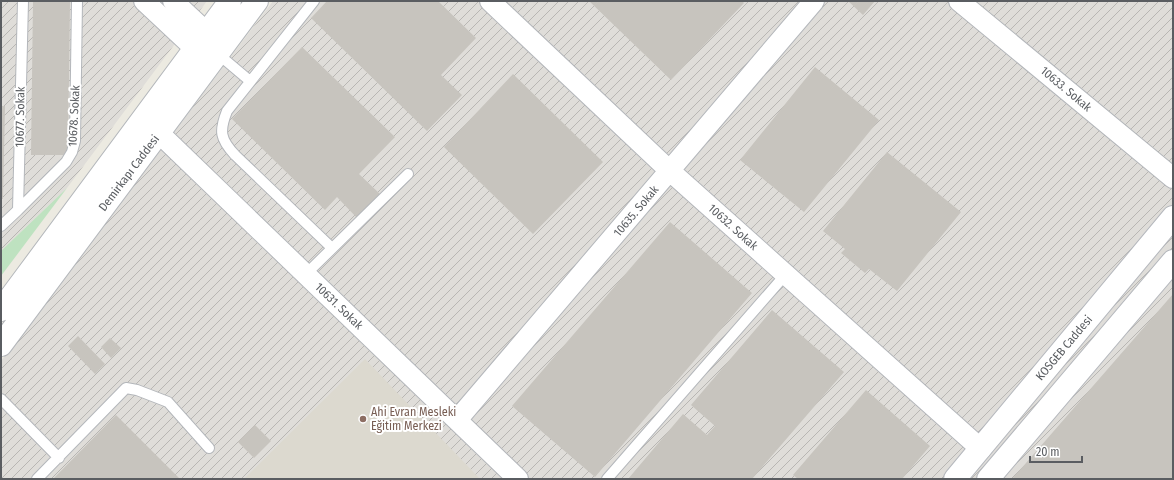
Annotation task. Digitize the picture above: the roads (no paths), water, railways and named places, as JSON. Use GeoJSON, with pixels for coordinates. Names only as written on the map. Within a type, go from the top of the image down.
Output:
{"type":"FeatureCollection","features":[{"type":"Feature","properties":{"kind":"street"},"geometry":{"type":"LineString","coordinates":[[144,1],[201,41],[217,55]]}},
{"type":"Feature","properties":{"kind":"street"},"geometry":{"type":"LineString","coordinates":[[173,1],[201,41]]}},
{"type":"Feature","properties":{"kind":"street","name":"Demirkapı Caddesi"},"geometry":{"type":"LineString","coordinates":[[1,310],[230,1]]}},
{"type":"Feature","properties":{"kind":"street","name":"Demirkapı Caddesi"},"geometry":{"type":"LineString","coordinates":[[1,345],[257,1]]}},
{"type":"Feature","properties":{"kind":"street","name":"10632. Sokak"},"geometry":{"type":"LineString","coordinates":[[490,1],[670,171],[981,449]]}},
{"type":"Feature","properties":{"kind":"street","name":"10635. Sokak"},"geometry":{"type":"LineString","coordinates":[[457,420],[814,1]]}},
{"type":"Feature","properties":{"kind":"street","name":"10633. Sokak"},"geometry":{"type":"LineString","coordinates":[[959,1],[1173,178]]}},
{"type":"Feature","properties":{"kind":"street","name":"10631. Sokak"},"geometry":{"type":"LineString","coordinates":[[160,133],[518,479]]}},
{"type":"Feature","properties":{"kind":"street","name":"KOSGEB Caddesi"},"geometry":{"type":"LineString","coordinates":[[955,479],[1173,217]]}},
{"type":"Feature","properties":{"kind":"street"},"geometry":{"type":"LineString","coordinates":[[988,479],[1173,261]]}},
{"type":"Feature","properties":{"kind":"lane","name":"10677. Sokak"},"geometry":{"type":"LineString","coordinates":[[18,210],[23,1]]}},
{"type":"Feature","properties":{"kind":"lane","name":"10678. Sokak"},"geometry":{"type":"LineString","coordinates":[[18,210],[66,162],[72,152],[75,141],[77,1]]}},
{"type":"Feature","properties":{"kind":"lane"},"geometry":{"type":"LineString","coordinates":[[314,1],[227,111],[222,125],[222,136],[227,147],[234,155],[332,248]]}},
{"type":"Feature","properties":{"kind":"lane"},"geometry":{"type":"LineString","coordinates":[[217,55],[250,81]]}},
{"type":"Feature","properties":{"kind":"lane"},"geometry":{"type":"LineString","coordinates":[[306,274],[408,174]]}},
{"type":"Feature","properties":{"kind":"lane"},"geometry":{"type":"LineString","coordinates":[[1,226],[18,210]]}},
{"type":"Feature","properties":{"kind":"lane"},"geometry":{"type":"LineString","coordinates":[[607,479],[786,274]]}},
{"type":"Feature","properties":{"kind":"lane"},"geometry":{"type":"LineString","coordinates":[[37,479],[126,388],[137,390],[168,402],[209,448]]}},
{"type":"Feature","properties":{"kind":"lane"},"geometry":{"type":"LineString","coordinates":[[1,399],[59,458]]}},
{"type":"Feature","properties":{"kind":"place","name":"Ahi Evran Mesleki Eğitim Merkezi"},"geometry":{"type":"Point","coordinates":[363,419]}}]}
